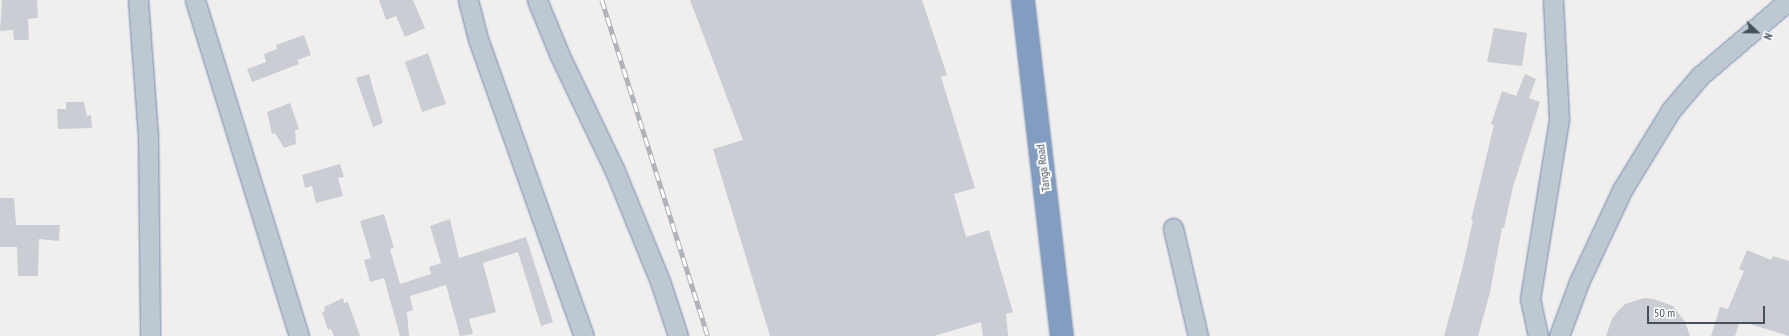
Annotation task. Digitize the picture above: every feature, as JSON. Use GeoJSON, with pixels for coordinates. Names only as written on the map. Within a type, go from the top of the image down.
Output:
{"type":"FeatureCollection","features":[{"type":"Feature","properties":{"kind":"highway","name":"Tanga Road"},"geometry":{"type":"LineString","coordinates":[[1023,0],[1062,336]]}},
{"type":"Feature","properties":{"kind":"street"},"geometry":{"type":"LineString","coordinates":[[138,0],[148,136],[150,336]]}},
{"type":"Feature","properties":{"kind":"street"},"geometry":{"type":"LineString","coordinates":[[194,0],[299,336]]}},
{"type":"Feature","properties":{"kind":"street"},"geometry":{"type":"LineString","coordinates":[[468,0],[478,39],[584,336]]}},
{"type":"Feature","properties":{"kind":"street"},"geometry":{"type":"LineString","coordinates":[[537,0],[560,56],[615,171],[660,281],[678,336]]}},
{"type":"Feature","properties":{"kind":"street"},"geometry":{"type":"LineString","coordinates":[[1027,35],[1029,0]]}},
{"type":"Feature","properties":{"kind":"street"},"geometry":{"type":"LineString","coordinates":[[1538,336],[1530,299],[1559,119],[1553,0]]}},
{"type":"Feature","properties":{"kind":"street"},"geometry":{"type":"LineString","coordinates":[[1559,336],[1580,282],[1622,190],[1671,110],[1700,76],[1789,0]]}},
{"type":"Feature","properties":{"kind":"street"},"geometry":{"type":"LineString","coordinates":[[1173,228],[1198,336]]}},
{"type":"Feature","properties":{"kind":"building"},"geometry":{"type":"Polygon","coordinates":[[[2,0],[37,0],[38,18],[28,19],[29,40],[14,40],[13,30],[0,31],[2,0]]]}},
{"type":"Feature","properties":{"kind":"building"},"geometry":{"type":"Polygon","coordinates":[[[379,0],[413,0],[425,28],[405,37],[396,16],[386,20],[379,0]]]}},
{"type":"Feature","properties":{"kind":"building"},"geometry":{"type":"Polygon","coordinates":[[[690,0],[922,0],[947,75],[941,77],[975,188],[954,194],[966,237],[989,230],[1013,312],[1006,314],[1008,336],[983,336],[981,322],[934,336],[770,336],[713,149],[743,140],[690,0]]]}},
{"type":"Feature","properties":{"kind":"building"},"geometry":{"type":"Polygon","coordinates":[[[1494,28],[1527,33],[1522,66],[1487,62],[1494,28]]]}},
{"type":"Feature","properties":{"kind":"building"},"geometry":{"type":"Polygon","coordinates":[[[304,35],[311,55],[297,60],[299,64],[252,82],[247,69],[266,62],[264,54],[277,49],[276,45],[304,35]]]}},
{"type":"Feature","properties":{"kind":"building"},"geometry":{"type":"Polygon","coordinates":[[[428,53],[446,104],[422,112],[405,62],[428,53]]]}},
{"type":"Feature","properties":{"kind":"building"},"geometry":{"type":"Polygon","coordinates":[[[369,74],[383,123],[373,127],[356,78],[369,74]]]}},
{"type":"Feature","properties":{"kind":"building"},"geometry":{"type":"Polygon","coordinates":[[[1525,74],[1536,79],[1529,98],[1540,102],[1513,187],[1504,228],[1502,228],[1490,292],[1478,336],[1444,336],[1462,270],[1473,220],[1471,220],[1494,125],[1491,124],[1502,91],[1516,96],[1525,74]]]}},
{"type":"Feature","properties":{"kind":"building"},"geometry":{"type":"Polygon","coordinates":[[[66,102],[84,102],[87,116],[91,115],[92,128],[58,129],[57,109],[66,109],[66,102]]]}},
{"type":"Feature","properties":{"kind":"building"},"geometry":{"type":"Polygon","coordinates":[[[290,103],[299,129],[295,130],[296,144],[284,148],[275,133],[272,134],[267,112],[290,103]]]}},
{"type":"Feature","properties":{"kind":"building"},"geometry":{"type":"Polygon","coordinates":[[[340,164],[344,177],[338,178],[343,196],[316,203],[312,186],[305,188],[302,175],[340,164]]]}},
{"type":"Feature","properties":{"kind":"building"},"geometry":{"type":"Polygon","coordinates":[[[0,198],[14,198],[16,225],[60,225],[59,241],[39,239],[38,276],[18,276],[17,247],[0,247],[0,198]]]}},
{"type":"Feature","properties":{"kind":"building"},"geometry":{"type":"Polygon","coordinates":[[[384,214],[394,248],[390,249],[400,284],[431,274],[429,267],[441,263],[430,226],[450,219],[459,258],[526,237],[553,322],[541,326],[518,252],[483,263],[496,312],[469,319],[473,334],[460,336],[446,285],[410,296],[413,310],[407,312],[409,336],[400,336],[384,278],[370,282],[364,260],[371,258],[360,221],[384,214]]]}},
{"type":"Feature","properties":{"kind":"building"},"geometry":{"type":"Polygon","coordinates":[[[1747,250],[1771,260],[1773,256],[1789,261],[1789,336],[1740,321],[1735,336],[1711,336],[1720,307],[1728,309],[1744,271],[1739,269],[1747,250]]]}},
{"type":"Feature","properties":{"kind":"building"},"geometry":{"type":"Polygon","coordinates":[[[343,298],[344,303],[348,302],[360,336],[334,336],[331,329],[328,330],[322,312],[325,311],[324,307],[343,298]]]}},
{"type":"Feature","properties":{"kind":"building"},"geometry":{"type":"Polygon","coordinates":[[[1644,298],[1654,299],[1673,306],[1685,322],[1690,336],[1606,336],[1612,319],[1625,304],[1644,298]]]}},
{"type":"Feature","properties":{"kind":"railway"},"geometry":{"type":"LineString","coordinates":[[602,0],[708,336]]}}]}
